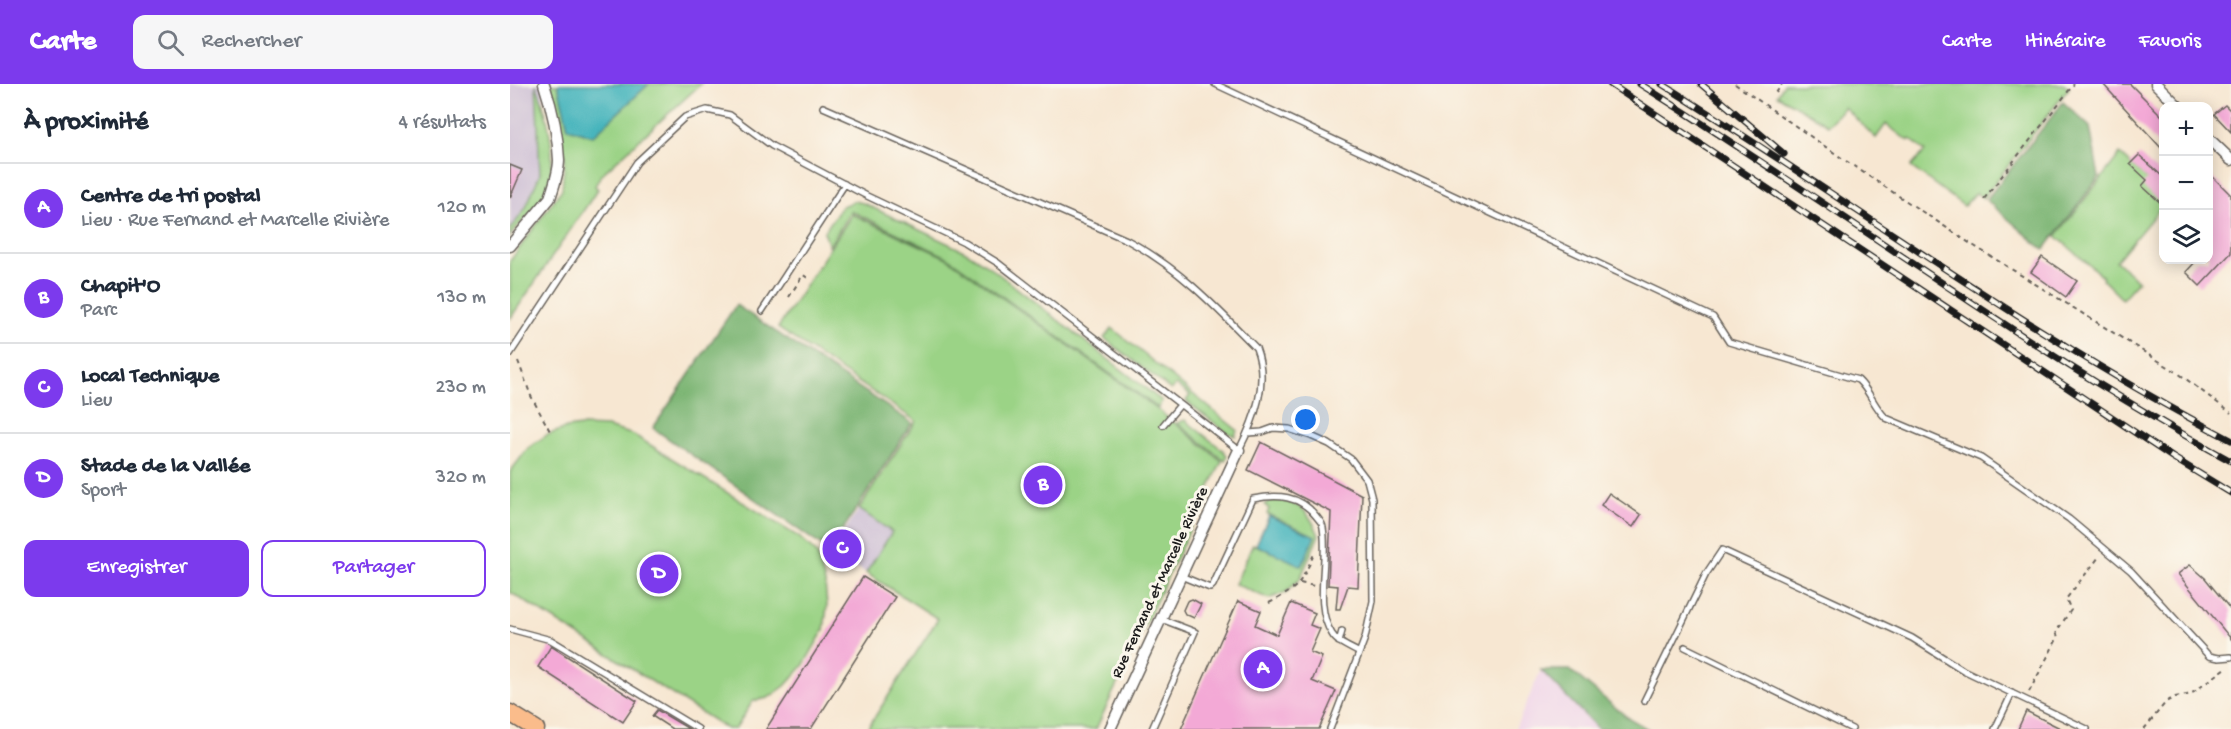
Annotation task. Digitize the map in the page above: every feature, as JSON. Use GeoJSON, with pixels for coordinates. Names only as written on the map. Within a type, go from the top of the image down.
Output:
{"type":"FeatureCollection","features":[{"type":"Feature","properties":{"kind":"main road"},"geometry":{"type":"LineString","coordinates":[[510,713],[536,729]]}},
{"type":"Feature","properties":{"kind":"street"},"geometry":{"type":"LineString","coordinates":[[510,246],[550,198],[559,161],[552,110],[544,84]]}},
{"type":"Feature","properties":{"kind":"street"},"geometry":{"type":"LineString","coordinates":[[2156,84],[2174,102]]}},
{"type":"Feature","properties":{"kind":"street"},"geometry":{"type":"LineString","coordinates":[[2213,143],[2231,160]]}},
{"type":"Feature","properties":{"kind":"street","name":"Rue Fernand et Marcelle Rivière"},"geometry":{"type":"LineString","coordinates":[[1110,729],[1239,450]]}},
{"type":"Feature","properties":{"kind":"lane"},"geometry":{"type":"LineString","coordinates":[[1215,84],[1713,317],[1729,342],[1858,380],[1865,386],[1879,412],[1886,418],[1981,458],[2069,519],[2131,571],[2209,656],[2231,657]]}},
{"type":"Feature","properties":{"kind":"lane"},"geometry":{"type":"LineString","coordinates":[[511,350],[631,170],[685,117],[708,110],[730,115],[772,146],[964,242],[998,263],[1239,450],[1258,407],[1260,359],[1256,348],[1200,291],[1152,253],[1127,240],[823,107]]}},
{"type":"Feature","properties":{"kind":"lane"},"geometry":{"type":"LineString","coordinates":[[762,311],[844,184]]}},
{"type":"Feature","properties":{"kind":"lane"},"geometry":{"type":"LineString","coordinates":[[1163,425],[1180,405]]}},
{"type":"Feature","properties":{"kind":"lane"},"geometry":{"type":"LineString","coordinates":[[1248,433],[1273,428],[1289,429],[1311,436],[1329,444],[1350,459],[1367,480],[1372,499],[1373,601],[1365,638],[1330,729]]}},
{"type":"Feature","properties":{"kind":"lane"},"geometry":{"type":"LineString","coordinates":[[1181,576],[1210,588],[1253,499],[1280,495],[1297,500],[1322,524],[1324,617],[1333,636],[1339,642],[1358,652]]}},
{"type":"Feature","properties":{"kind":"lane"},"geometry":{"type":"LineString","coordinates":[[1644,701],[1706,574],[1722,550],[1912,638],[1963,670],[2087,729]]}},
{"type":"Feature","properties":{"kind":"lane"},"geometry":{"type":"LineString","coordinates":[[1152,729],[1195,632],[1161,619]]}},
{"type":"Feature","properties":{"kind":"lane"},"geometry":{"type":"LineString","coordinates":[[510,629],[550,640],[698,729]]}},
{"type":"Feature","properties":{"kind":"lane"},"geometry":{"type":"LineString","coordinates":[[1339,642],[1342,631]]}},
{"type":"Feature","properties":{"kind":"lane"},"geometry":{"type":"LineString","coordinates":[[1685,648],[1852,729]]}},
{"type":"Feature","properties":{"kind":"lane"},"geometry":{"type":"LineString","coordinates":[[1995,729],[2012,693]]}},
{"type":"Feature","properties":{"kind":"path"},"geometry":{"type":"LineString","coordinates":[[1735,84],[1971,244],[2178,373],[2231,413]]}},
{"type":"Feature","properties":{"kind":"path"},"geometry":{"type":"LineString","coordinates":[[1776,93],[1782,84]]}},
{"type":"Feature","properties":{"kind":"path"},"geometry":{"type":"LineString","coordinates":[[1984,199],[2074,84]]}},
{"type":"Feature","properties":{"kind":"path"},"geometry":{"type":"LineString","coordinates":[[789,297],[803,275],[808,278]]}},
{"type":"Feature","properties":{"kind":"path"},"geometry":{"type":"LineString","coordinates":[[511,350],[531,396],[551,433]]}},
{"type":"Feature","properties":{"kind":"path"},"geometry":{"type":"LineString","coordinates":[[1269,603],[1291,593],[1300,583],[1323,532]]}},
{"type":"Feature","properties":{"kind":"path"},"geometry":{"type":"LineString","coordinates":[[2025,699],[2058,637],[2056,632],[2071,610],[2066,599],[2105,549]]}},
{"type":"Feature","properties":{"kind":"path"},"geometry":{"type":"LineString","coordinates":[[1300,583],[1323,589]]}},
{"type":"Feature","properties":{"kind":"path"},"geometry":{"type":"LineString","coordinates":[[2144,729],[2166,702],[2194,692],[2231,664]]}},
{"type":"Feature","properties":{"kind":"shaded area"},"geometry":{"type":"Polygon","coordinates":[[[510,84],[544,84],[540,174],[525,209],[510,230],[510,84]]]}},
{"type":"Feature","properties":{"kind":"shaded area"},"geometry":{"type":"Polygon","coordinates":[[[859,509],[892,532],[866,573],[831,551],[859,509]]]}},
{"type":"Feature","properties":{"kind":"shaded area"},"geometry":{"type":"Polygon","coordinates":[[[1541,670],[1598,729],[1515,729],[1541,670]]]}},
{"type":"Feature","properties":{"kind":"green space"},"geometry":{"type":"Polygon","coordinates":[[[536,84],[545,110],[551,140],[551,171],[548,185],[540,202],[510,237],[510,230],[525,209],[540,174],[536,84]]]}},
{"type":"Feature","properties":{"kind":"green space"},"geometry":{"type":"Polygon","coordinates":[[[550,84],[558,84],[568,128],[593,136],[649,84],[701,84],[601,175],[595,186],[598,189],[510,319],[510,261],[562,189],[565,157],[550,84]]]}},
{"type":"Feature","properties":{"kind":"green space"},"geometry":{"type":"Polygon","coordinates":[[[1784,84],[2065,84],[2069,88],[1983,198],[1976,193],[1964,206],[1911,167],[1925,151],[1910,139],[1908,141],[1886,124],[1876,138],[1844,107],[1828,125],[1777,95],[1784,84]]]}},
{"type":"Feature","properties":{"kind":"green space"},"geometry":{"type":"Polygon","coordinates":[[[2063,102],[2090,127],[2099,177],[2044,250],[1986,200],[2063,102]]]}},
{"type":"Feature","properties":{"kind":"green space"},"geometry":{"type":"Polygon","coordinates":[[[2120,154],[2159,190],[2159,210],[2116,261],[2138,281],[2122,299],[2102,279],[2103,277],[2056,236],[2120,154]]]}},
{"type":"Feature","properties":{"kind":"green space"},"geometry":{"type":"Polygon","coordinates":[[[854,201],[863,203],[968,253],[991,268],[1162,401],[1158,408],[947,257],[851,211],[829,246],[824,232],[842,206],[854,201]]]}},
{"type":"Feature","properties":{"kind":"green space"},"geometry":{"type":"Polygon","coordinates":[[[852,214],[947,258],[1157,409],[1222,461],[1096,729],[867,729],[938,619],[866,573],[892,532],[859,509],[916,421],[778,328],[852,214]]]}},
{"type":"Feature","properties":{"kind":"green space"},"geometry":{"type":"Polygon","coordinates":[[[736,305],[912,423],[829,551],[653,428],[736,305]]]}},
{"type":"Feature","properties":{"kind":"green space"},"geometry":{"type":"Polygon","coordinates":[[[1112,328],[1237,430],[1235,436],[1226,432],[1186,401],[1190,395],[1176,385],[1171,390],[1104,338],[1112,328]]]}},
{"type":"Feature","properties":{"kind":"green space"},"geometry":{"type":"Polygon","coordinates":[[[1185,420],[1224,451],[1227,456],[1225,461],[1177,423],[1185,420]]]}},
{"type":"Feature","properties":{"kind":"green space"},"geometry":{"type":"Polygon","coordinates":[[[581,426],[607,427],[634,435],[799,537],[817,554],[825,583],[827,606],[824,630],[803,666],[785,686],[768,698],[753,701],[735,729],[727,729],[510,592],[510,472],[528,448],[547,435],[581,426]]]}},
{"type":"Feature","properties":{"kind":"green space"},"geometry":{"type":"Polygon","coordinates":[[[1276,500],[1292,503],[1308,514],[1319,535],[1300,579],[1286,592],[1269,599],[1235,584],[1253,544],[1301,565],[1315,536],[1267,514],[1269,509],[1264,504],[1276,500]]]}},
{"type":"Feature","properties":{"kind":"green space"},"geometry":{"type":"Polygon","coordinates":[[[1541,670],[1570,670],[1627,717],[1648,729],[1598,729],[1541,670]]]}},
{"type":"Feature","properties":{"kind":"water"},"geometry":{"type":"Polygon","coordinates":[[[558,84],[649,84],[593,136],[568,128],[558,84]]]}},
{"type":"Feature","properties":{"kind":"water"},"geometry":{"type":"Polygon","coordinates":[[[1269,516],[1315,536],[1302,566],[1256,545],[1269,516]]]}},
{"type":"Feature","properties":{"kind":"building"},"geometry":{"type":"Polygon","coordinates":[[[2103,84],[2130,84],[2159,113],[2159,146],[2103,84]]]}},
{"type":"Feature","properties":{"kind":"building"},"geometry":{"type":"Polygon","coordinates":[[[2225,105],[2231,111],[2231,132],[2214,114],[2225,105]]]}},
{"type":"Feature","properties":{"kind":"building"},"geometry":{"type":"Polygon","coordinates":[[[2139,155],[2159,173],[2159,201],[2142,186],[2147,180],[2130,164],[2139,155]]]}},
{"type":"Feature","properties":{"kind":"building"},"geometry":{"type":"Polygon","coordinates":[[[510,165],[522,170],[510,198],[510,165]]]}},
{"type":"Feature","properties":{"kind":"building"},"geometry":{"type":"Polygon","coordinates":[[[2213,177],[2231,195],[2231,253],[2200,286],[2186,272],[2193,264],[2213,264],[2213,177]]]}},
{"type":"Feature","properties":{"kind":"building"},"geometry":{"type":"Polygon","coordinates":[[[2042,257],[2077,281],[2066,297],[2031,272],[2042,257]]]}},
{"type":"Feature","properties":{"kind":"building"},"geometry":{"type":"Polygon","coordinates":[[[1261,442],[1362,495],[1358,587],[1348,586],[1340,609],[1336,609],[1338,586],[1328,585],[1331,512],[1248,470],[1261,442]]]}},
{"type":"Feature","properties":{"kind":"building"},"geometry":{"type":"Polygon","coordinates":[[[1609,493],[1641,515],[1633,527],[1601,505],[1609,493]]]}},
{"type":"Feature","properties":{"kind":"building"},"geometry":{"type":"Polygon","coordinates":[[[2190,565],[2205,578],[2231,610],[2231,639],[2178,574],[2190,565]]]}},
{"type":"Feature","properties":{"kind":"building"},"geometry":{"type":"Polygon","coordinates":[[[863,577],[895,597],[811,729],[766,729],[863,577]]]}},
{"type":"Feature","properties":{"kind":"building"},"geometry":{"type":"Polygon","coordinates":[[[1192,599],[1201,604],[1194,618],[1185,614],[1183,610],[1187,601],[1192,599]]]}},
{"type":"Feature","properties":{"kind":"building"},"geometry":{"type":"Polygon","coordinates":[[[1238,601],[1261,611],[1255,625],[1277,635],[1291,603],[1315,613],[1310,625],[1320,629],[1310,652],[1322,657],[1312,681],[1336,691],[1319,729],[1181,729],[1238,601]]]}},
{"type":"Feature","properties":{"kind":"building"},"geometry":{"type":"Polygon","coordinates":[[[551,646],[637,701],[623,722],[538,667],[551,646]]]}},
{"type":"Feature","properties":{"kind":"building"},"geometry":{"type":"Polygon","coordinates":[[[657,710],[689,729],[672,729],[652,716],[657,710]]]}},
{"type":"Feature","properties":{"kind":"building"},"geometry":{"type":"Polygon","coordinates":[[[2026,711],[2062,729],[2018,729],[2026,711]]]}},
{"type":"Feature","properties":{"kind":"railway"},"geometry":{"type":"LineString","coordinates":[[1610,84],[2172,457],[2231,493]]}},
{"type":"Feature","properties":{"kind":"railway"},"geometry":{"type":"LineString","coordinates":[[1640,84],[2006,325],[2155,418],[2231,461]]}},
{"type":"Feature","properties":{"kind":"railway"},"geometry":{"type":"LineString","coordinates":[[1662,84],[2085,358],[2231,440]]}},
{"type":"Feature","properties":{"kind":"railway"},"geometry":{"type":"LineString","coordinates":[[1701,84],[1784,154]]}},
{"type":"Feature","properties":{"kind":"place","name":"Chapit'O"},"geometry":{"type":"Point","coordinates":[1043,485]}},
{"type":"Feature","properties":{"kind":"place","name":"Local Technique"},"geometry":{"type":"Point","coordinates":[842,549]}},
{"type":"Feature","properties":{"kind":"place","name":"Stade de la Vallée"},"geometry":{"type":"Point","coordinates":[659,574]}},
{"type":"Feature","properties":{"kind":"place","name":"Centre de tri postal"},"geometry":{"type":"Point","coordinates":[1263,669]}}]}
